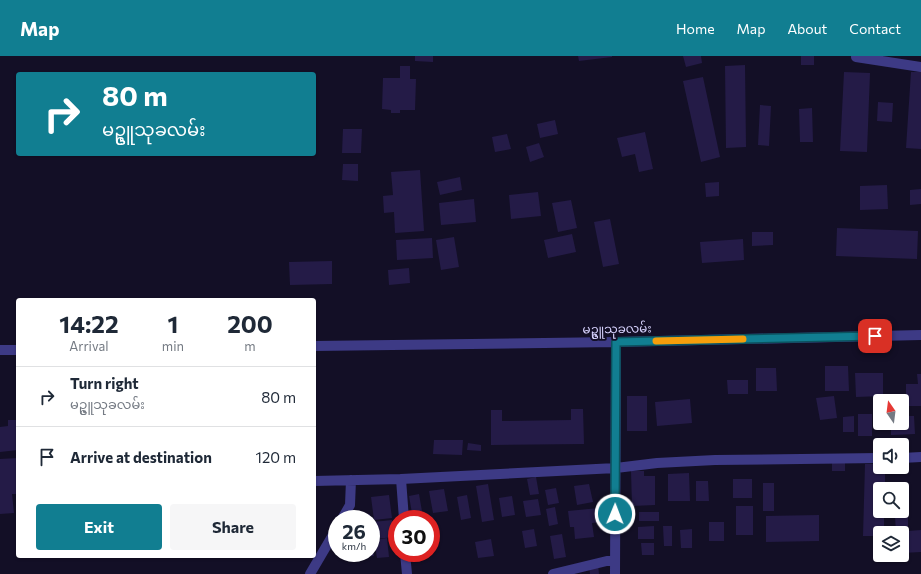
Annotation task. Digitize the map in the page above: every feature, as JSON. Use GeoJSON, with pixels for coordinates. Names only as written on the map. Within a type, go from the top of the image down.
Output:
{"type":"FeatureCollection","features":[{"type":"Feature","properties":{"kind":"street"},"geometry":{"type":"LineString","coordinates":[[856,57],[921,67]]}},
{"type":"Feature","properties":{"kind":"street","name":"မဥ္ဇူသုခလမ်း"},"geometry":{"type":"LineString","coordinates":[[316,346],[616,342],[921,335]]}},
{"type":"Feature","properties":{"kind":"street"},"geometry":{"type":"LineString","coordinates":[[615,574],[616,342]]}},
{"type":"Feature","properties":{"kind":"street"},"geometry":{"type":"LineString","coordinates":[[0,350],[16,350]]}},
{"type":"Feature","properties":{"kind":"street"},"geometry":{"type":"LineString","coordinates":[[909,458],[921,457]]}},
{"type":"Feature","properties":{"kind":"street"},"geometry":{"type":"LineString","coordinates":[[316,481],[401,479],[616,468],[657,463],[715,460],[873,458]]}},
{"type":"Feature","properties":{"kind":"street"},"geometry":{"type":"LineString","coordinates":[[401,479],[403,510]]}},
{"type":"Feature","properties":{"kind":"street"},"geometry":{"type":"LineString","coordinates":[[347,510],[350,505],[351,480]]}},
{"type":"Feature","properties":{"kind":"street"},"geometry":{"type":"LineString","coordinates":[[310,574],[328,543]]}},
{"type":"Feature","properties":{"kind":"street"},"geometry":{"type":"LineString","coordinates":[[553,574],[615,559]]}},
{"type":"Feature","properties":{"kind":"street"},"geometry":{"type":"LineString","coordinates":[[405,562],[406,574]]}},
{"type":"Feature","properties":{"kind":"building"},"geometry":{"type":"Polygon","coordinates":[[[415,56],[433,56],[433,62],[415,61],[415,56]]]}},
{"type":"Feature","properties":{"kind":"building"},"geometry":{"type":"Polygon","coordinates":[[[578,56],[612,56],[612,57],[579,61],[578,56]]]}},
{"type":"Feature","properties":{"kind":"building"},"geometry":{"type":"Polygon","coordinates":[[[683,56],[701,56],[702,63],[686,67],[683,56]]]}},
{"type":"Feature","properties":{"kind":"building"},"geometry":{"type":"Polygon","coordinates":[[[801,56],[814,56],[814,65],[801,65],[801,56]]]}},
{"type":"Feature","properties":{"kind":"building"},"geometry":{"type":"Polygon","coordinates":[[[745,65],[746,147],[726,148],[725,66],[745,65]]]}},
{"type":"Feature","properties":{"kind":"building"},"geometry":{"type":"Polygon","coordinates":[[[400,66],[410,66],[410,79],[416,79],[415,110],[400,110],[400,113],[391,113],[391,110],[382,109],[383,78],[400,78],[400,66]]]}},
{"type":"Feature","properties":{"kind":"building"},"geometry":{"type":"Polygon","coordinates":[[[844,72],[870,73],[867,152],[840,151],[844,72]]]}},
{"type":"Feature","properties":{"kind":"building"},"geometry":{"type":"Polygon","coordinates":[[[911,72],[921,72],[921,149],[906,148],[911,72]]]}},
{"type":"Feature","properties":{"kind":"building"},"geometry":{"type":"Polygon","coordinates":[[[703,77],[720,157],[701,162],[683,81],[703,77]]]}},
{"type":"Feature","properties":{"kind":"building"},"geometry":{"type":"Polygon","coordinates":[[[878,102],[893,103],[892,122],[877,121],[878,102]]]}},
{"type":"Feature","properties":{"kind":"building"},"geometry":{"type":"Polygon","coordinates":[[[760,105],[771,106],[769,146],[758,145],[760,105]]]}},
{"type":"Feature","properties":{"kind":"building"},"geometry":{"type":"Polygon","coordinates":[[[812,108],[813,142],[800,142],[799,109],[812,108]]]}},
{"type":"Feature","properties":{"kind":"building"},"geometry":{"type":"Polygon","coordinates":[[[555,120],[558,134],[540,138],[537,124],[555,120]]]}},
{"type":"Feature","properties":{"kind":"building"},"geometry":{"type":"Polygon","coordinates":[[[343,129],[362,129],[361,153],[342,153],[343,129]]]}},
{"type":"Feature","properties":{"kind":"building"},"geometry":{"type":"Polygon","coordinates":[[[645,132],[653,169],[639,172],[635,154],[622,157],[617,138],[645,132]]]}},
{"type":"Feature","properties":{"kind":"building"},"geometry":{"type":"Polygon","coordinates":[[[507,134],[511,149],[495,152],[492,137],[507,134]]]}},
{"type":"Feature","properties":{"kind":"building"},"geometry":{"type":"Polygon","coordinates":[[[539,143],[544,157],[530,162],[526,147],[539,143]]]}},
{"type":"Feature","properties":{"kind":"building"},"geometry":{"type":"Polygon","coordinates":[[[343,164],[358,164],[358,181],[342,180],[343,164]]]}},
{"type":"Feature","properties":{"kind":"building"},"geometry":{"type":"Polygon","coordinates":[[[420,170],[424,231],[395,233],[394,212],[384,213],[383,196],[393,195],[391,172],[420,170]]]}},
{"type":"Feature","properties":{"kind":"building"},"geometry":{"type":"Polygon","coordinates":[[[460,177],[462,190],[440,195],[437,182],[460,177]]]}},
{"type":"Feature","properties":{"kind":"building"},"geometry":{"type":"Polygon","coordinates":[[[719,182],[719,196],[706,197],[705,183],[719,182]]]}},
{"type":"Feature","properties":{"kind":"building"},"geometry":{"type":"Polygon","coordinates":[[[887,185],[888,209],[860,210],[860,186],[887,185]]]}},
{"type":"Feature","properties":{"kind":"building"},"geometry":{"type":"Polygon","coordinates":[[[921,189],[921,204],[910,205],[910,190],[921,189]]]}},
{"type":"Feature","properties":{"kind":"building"},"geometry":{"type":"Polygon","coordinates":[[[538,192],[541,216],[511,219],[509,195],[538,192]]]}},
{"type":"Feature","properties":{"kind":"building"},"geometry":{"type":"Polygon","coordinates":[[[474,199],[476,222],[441,225],[439,203],[474,199]]]}},
{"type":"Feature","properties":{"kind":"building"},"geometry":{"type":"Polygon","coordinates":[[[571,200],[577,228],[558,232],[552,203],[571,200]]]}},
{"type":"Feature","properties":{"kind":"building"},"geometry":{"type":"Polygon","coordinates":[[[610,219],[619,264],[603,267],[594,222],[610,219]]]}},
{"type":"Feature","properties":{"kind":"building"},"geometry":{"type":"Polygon","coordinates":[[[837,228],[918,231],[917,259],[836,256],[837,228]]]}},
{"type":"Feature","properties":{"kind":"building"},"geometry":{"type":"Polygon","coordinates":[[[752,232],[773,232],[773,245],[752,246],[752,232]]]}},
{"type":"Feature","properties":{"kind":"building"},"geometry":{"type":"Polygon","coordinates":[[[572,234],[576,252],[548,258],[544,240],[572,234]]]}},
{"type":"Feature","properties":{"kind":"building"},"geometry":{"type":"Polygon","coordinates":[[[454,237],[459,267],[441,270],[436,240],[454,237]]]}},
{"type":"Feature","properties":{"kind":"building"},"geometry":{"type":"Polygon","coordinates":[[[432,238],[433,258],[397,260],[396,240],[432,238]]]}},
{"type":"Feature","properties":{"kind":"building"},"geometry":{"type":"Polygon","coordinates":[[[743,239],[744,260],[702,263],[700,242],[743,239]]]}},
{"type":"Feature","properties":{"kind":"building"},"geometry":{"type":"Polygon","coordinates":[[[332,261],[332,284],[290,285],[289,262],[332,261]]]}},
{"type":"Feature","properties":{"kind":"building"},"geometry":{"type":"Polygon","coordinates":[[[409,268],[410,283],[389,285],[388,270],[409,268]]]}},
{"type":"Feature","properties":{"kind":"building"},"geometry":{"type":"Polygon","coordinates":[[[825,366],[848,366],[849,391],[825,391],[825,366]]]}},
{"type":"Feature","properties":{"kind":"building"},"geometry":{"type":"Polygon","coordinates":[[[756,368],[776,368],[777,391],[756,391],[756,368]]]}},
{"type":"Feature","properties":{"kind":"building"},"geometry":{"type":"Polygon","coordinates":[[[855,373],[883,373],[883,394],[873,394],[873,396],[856,397],[855,373]]]}},
{"type":"Feature","properties":{"kind":"building"},"geometry":{"type":"Polygon","coordinates":[[[917,374],[921,374],[921,406],[909,406],[909,394],[906,394],[906,384],[918,384],[917,374]]]}},
{"type":"Feature","properties":{"kind":"building"},"geometry":{"type":"Polygon","coordinates":[[[727,380],[748,380],[748,394],[728,394],[727,380]]]}},
{"type":"Feature","properties":{"kind":"building"},"geometry":{"type":"Polygon","coordinates":[[[627,396],[647,396],[647,431],[627,431],[627,396]]]}},
{"type":"Feature","properties":{"kind":"building"},"geometry":{"type":"Polygon","coordinates":[[[834,396],[837,418],[820,420],[816,398],[834,396]]]}},
{"type":"Feature","properties":{"kind":"building"},"geometry":{"type":"Polygon","coordinates":[[[690,399],[692,423],[657,426],[655,402],[690,399]]]}},
{"type":"Feature","properties":{"kind":"building"},"geometry":{"type":"Polygon","coordinates":[[[571,409],[583,409],[584,444],[491,445],[491,410],[502,410],[502,421],[571,420],[571,409]]]}},
{"type":"Feature","properties":{"kind":"building"},"geometry":{"type":"Polygon","coordinates":[[[858,414],[872,414],[872,436],[858,436],[858,414]]]}},
{"type":"Feature","properties":{"kind":"building"},"geometry":{"type":"Polygon","coordinates":[[[854,416],[854,432],[843,432],[843,417],[854,416]]]}},
{"type":"Feature","properties":{"kind":"building"},"geometry":{"type":"Polygon","coordinates":[[[909,416],[914,416],[915,434],[891,435],[891,430],[909,430],[909,416]]]}},
{"type":"Feature","properties":{"kind":"building"},"geometry":{"type":"Polygon","coordinates":[[[8,420],[16,420],[16,450],[0,452],[0,427],[8,426],[8,420]]]}},
{"type":"Feature","properties":{"kind":"building"},"geometry":{"type":"Polygon","coordinates":[[[434,440],[463,440],[462,455],[433,454],[434,440]]]}},
{"type":"Feature","properties":{"kind":"building"},"geometry":{"type":"Polygon","coordinates":[[[468,443],[481,445],[481,451],[467,450],[468,443]]]}},
{"type":"Feature","properties":{"kind":"building"},"geometry":{"type":"Polygon","coordinates":[[[16,458],[16,494],[12,494],[14,513],[0,514],[0,459],[16,458]]]}},
{"type":"Feature","properties":{"kind":"building"},"geometry":{"type":"Polygon","coordinates":[[[845,459],[845,471],[832,471],[832,460],[845,459]]]}},
{"type":"Feature","properties":{"kind":"building"},"geometry":{"type":"Polygon","coordinates":[[[865,464],[873,464],[873,474],[885,474],[885,482],[873,482],[873,518],[884,518],[884,526],[873,526],[873,536],[863,536],[865,464]]]}},
{"type":"Feature","properties":{"kind":"building"},"geometry":{"type":"Polygon","coordinates":[[[631,471],[644,471],[644,476],[655,476],[655,505],[632,506],[631,471]]]}},
{"type":"Feature","properties":{"kind":"building"},"geometry":{"type":"Polygon","coordinates":[[[689,473],[690,501],[668,501],[668,474],[689,473]]]}},
{"type":"Feature","properties":{"kind":"building"},"geometry":{"type":"Polygon","coordinates":[[[536,477],[539,494],[530,495],[527,479],[536,477]]]}},
{"type":"Feature","properties":{"kind":"building"},"geometry":{"type":"Polygon","coordinates":[[[733,479],[752,479],[752,498],[733,498],[733,479]]]}},
{"type":"Feature","properties":{"kind":"building"},"geometry":{"type":"Polygon","coordinates":[[[696,481],[708,481],[709,501],[696,501],[696,481]]]}},
{"type":"Feature","properties":{"kind":"building"},"geometry":{"type":"Polygon","coordinates":[[[763,483],[774,483],[774,511],[763,511],[763,483]]]}},
{"type":"Feature","properties":{"kind":"building"},"geometry":{"type":"Polygon","coordinates":[[[488,484],[494,520],[482,522],[476,486],[488,484]]]}},
{"type":"Feature","properties":{"kind":"building"},"geometry":{"type":"Polygon","coordinates":[[[589,484],[593,502],[577,505],[574,486],[589,484]]]}},
{"type":"Feature","properties":{"kind":"building"},"geometry":{"type":"Polygon","coordinates":[[[556,488],[559,503],[548,505],[545,490],[556,488]]]}},
{"type":"Feature","properties":{"kind":"building"},"geometry":{"type":"Polygon","coordinates":[[[444,489],[448,511],[440,512],[440,510],[432,510],[429,491],[444,489]]]}},
{"type":"Feature","properties":{"kind":"building"},"geometry":{"type":"Polygon","coordinates":[[[419,494],[422,510],[411,510],[409,496],[419,494]]]}},
{"type":"Feature","properties":{"kind":"building"},"geometry":{"type":"Polygon","coordinates":[[[389,495],[391,510],[388,510],[388,518],[380,519],[380,510],[373,510],[371,497],[389,495]]]}},
{"type":"Feature","properties":{"kind":"building"},"geometry":{"type":"Polygon","coordinates":[[[467,495],[471,518],[461,520],[457,497],[467,495]]]}},
{"type":"Feature","properties":{"kind":"building"},"geometry":{"type":"Polygon","coordinates":[[[512,496],[515,515],[502,517],[499,498],[512,496]]]}},
{"type":"Feature","properties":{"kind":"building"},"geometry":{"type":"Polygon","coordinates":[[[538,499],[541,515],[526,517],[523,501],[538,499]]]}},
{"type":"Feature","properties":{"kind":"building"},"geometry":{"type":"Polygon","coordinates":[[[736,506],[753,506],[753,535],[736,535],[736,506]]]}},
{"type":"Feature","properties":{"kind":"building"},"geometry":{"type":"Polygon","coordinates":[[[555,507],[558,524],[549,526],[546,509],[555,507]]]}},
{"type":"Feature","properties":{"kind":"building"},"geometry":{"type":"Polygon","coordinates":[[[599,508],[600,522],[592,523],[594,537],[575,539],[574,527],[570,527],[568,511],[599,508]]]}},
{"type":"Feature","properties":{"kind":"building"},"geometry":{"type":"Polygon","coordinates":[[[639,512],[659,512],[659,521],[639,521],[639,512]]]}},
{"type":"Feature","properties":{"kind":"building"},"geometry":{"type":"Polygon","coordinates":[[[819,515],[819,541],[766,542],[766,516],[819,515]]]}},
{"type":"Feature","properties":{"kind":"building"},"geometry":{"type":"Polygon","coordinates":[[[895,518],[908,518],[908,526],[896,526],[895,518]]]}},
{"type":"Feature","properties":{"kind":"building"},"geometry":{"type":"Polygon","coordinates":[[[388,520],[388,538],[380,538],[380,521],[388,520]]]}},
{"type":"Feature","properties":{"kind":"building"},"geometry":{"type":"Polygon","coordinates":[[[709,522],[724,522],[724,541],[709,541],[709,522]]]}},
{"type":"Feature","properties":{"kind":"building"},"geometry":{"type":"Polygon","coordinates":[[[654,526],[654,539],[638,539],[638,527],[654,526]]]}},
{"type":"Feature","properties":{"kind":"building"},"geometry":{"type":"Polygon","coordinates":[[[663,526],[672,526],[672,546],[664,546],[663,526]]]}},
{"type":"Feature","properties":{"kind":"building"},"geometry":{"type":"Polygon","coordinates":[[[534,529],[537,546],[525,548],[522,531],[534,529]]]}},
{"type":"Feature","properties":{"kind":"building"},"geometry":{"type":"Polygon","coordinates":[[[692,529],[692,548],[681,548],[680,530],[692,529]]]}},
{"type":"Feature","properties":{"kind":"building"},"geometry":{"type":"Polygon","coordinates":[[[921,530],[921,552],[909,553],[909,531],[921,530]]]}},
{"type":"Feature","properties":{"kind":"building"},"geometry":{"type":"Polygon","coordinates":[[[562,534],[566,557],[554,559],[550,536],[562,534]]]}},
{"type":"Feature","properties":{"kind":"building"},"geometry":{"type":"Polygon","coordinates":[[[387,538],[388,557],[380,558],[380,539],[387,538]]]}},
{"type":"Feature","properties":{"kind":"building"},"geometry":{"type":"Polygon","coordinates":[[[491,539],[494,556],[478,558],[475,542],[491,539]]]}},
{"type":"Feature","properties":{"kind":"building"},"geometry":{"type":"Polygon","coordinates":[[[641,543],[654,543],[654,555],[642,555],[641,543]]]}},
{"type":"Feature","properties":{"kind":"building"},"geometry":{"type":"Polygon","coordinates":[[[598,564],[599,574],[590,574],[589,565],[598,564]]]}},
{"type":"Feature","properties":{"kind":"slow traffic"},"geometry":{"type":"LineString","coordinates":[[656,341],[743,339]]}},
{"type":"Feature","properties":{"kind":"route"},"geometry":{"type":"LineString","coordinates":[[615,514],[616,342],[875,336]]}}]}
